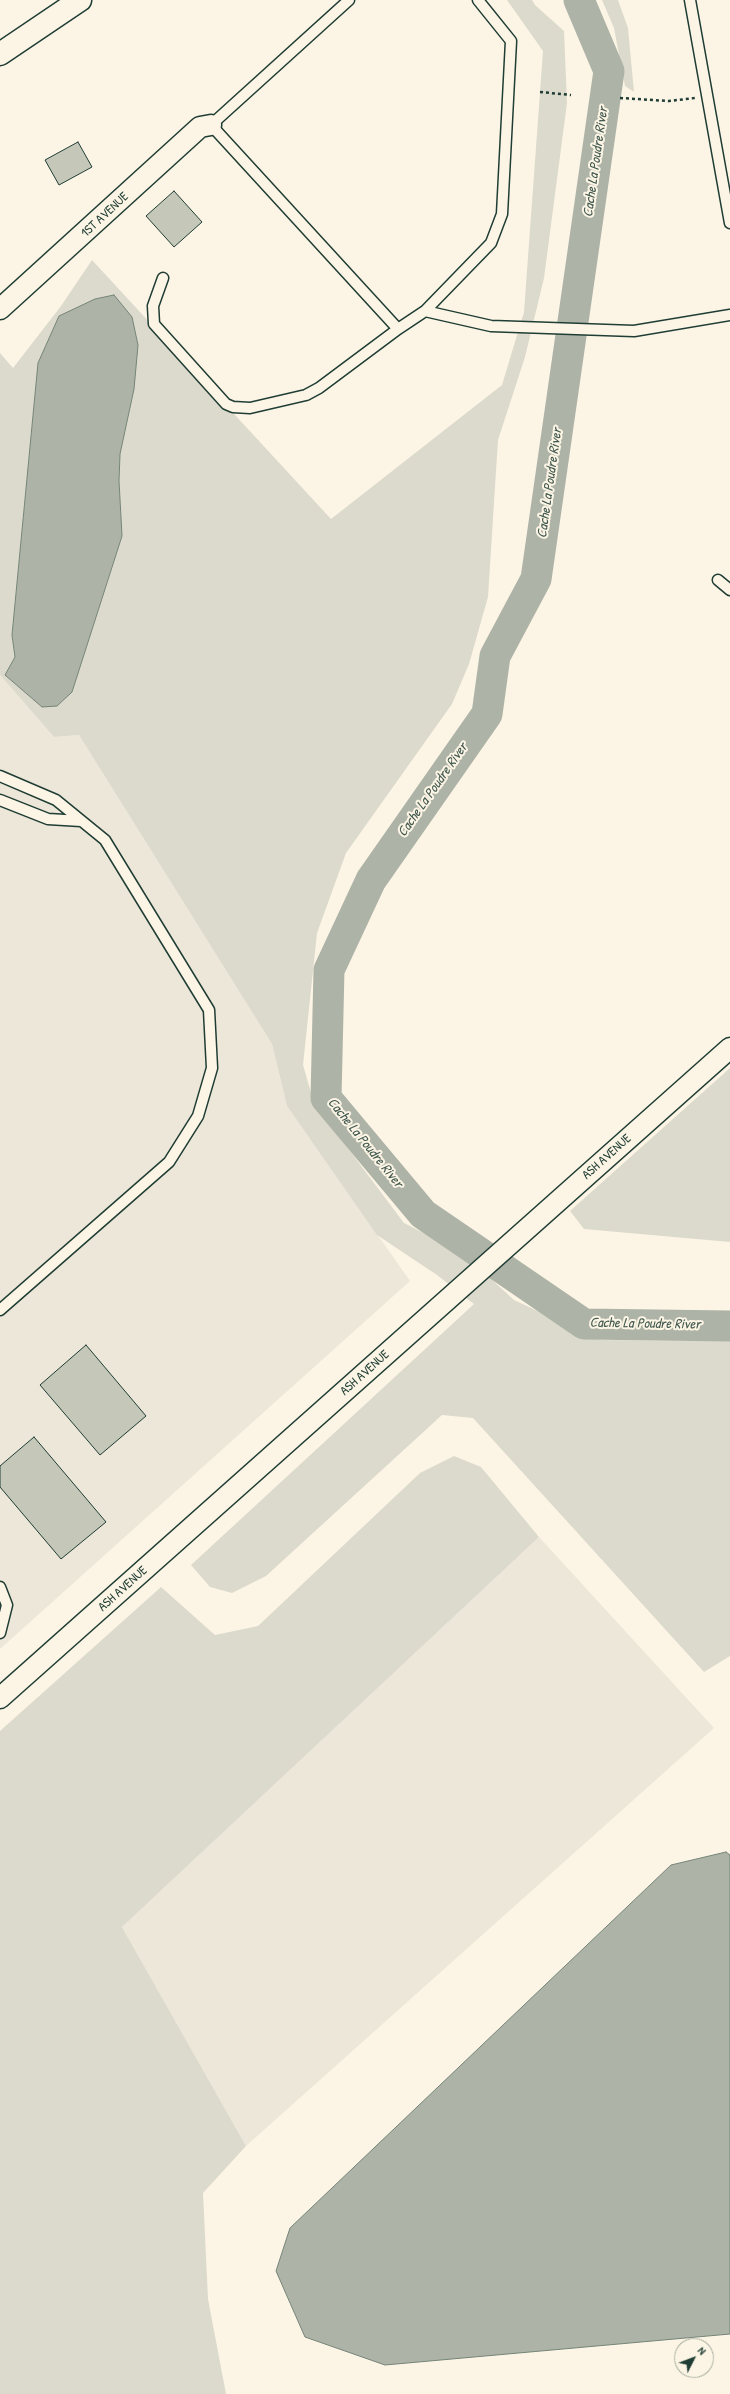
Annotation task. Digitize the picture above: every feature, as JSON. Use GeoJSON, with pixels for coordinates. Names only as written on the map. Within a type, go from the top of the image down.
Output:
{"type":"FeatureCollection","features":[{"type":"Feature","properties":{"kind":"highway"},"geometry":{"type":"LineString","coordinates":[[0,54],[80,0]]}},
{"type":"Feature","properties":{"kind":"street","name":"1ST AVENUE"},"geometry":{"type":"LineString","coordinates":[[0,309],[200,127],[211,125]]}},
{"type":"Feature","properties":{"kind":"street","name":"ASH AVENUE"},"geometry":{"type":"LineString","coordinates":[[0,1698],[730,1048]]}},
{"type":"Feature","properties":{"kind":"lane"},"geometry":{"type":"LineString","coordinates":[[349,0],[211,125],[398,329]]}},
{"type":"Feature","properties":{"kind":"lane"},"geometry":{"type":"LineString","coordinates":[[164,278],[153,306],[154,324],[226,404],[233,407],[250,408],[306,395],[319,388],[398,329],[425,311],[491,243],[502,214],[511,41],[478,0]]}},
{"type":"Feature","properties":{"kind":"lane"},"geometry":{"type":"LineString","coordinates":[[690,0],[730,223]]}},
{"type":"Feature","properties":{"kind":"lane"},"geometry":{"type":"LineString","coordinates":[[425,311],[491,326],[634,331],[730,315]]}},
{"type":"Feature","properties":{"kind":"lane"},"geometry":{"type":"LineString","coordinates":[[718,580],[730,590]]}},
{"type":"Feature","properties":{"kind":"lane"},"geometry":{"type":"LineString","coordinates":[[0,776],[56,800],[106,840],[209,1010],[212,1068],[198,1116],[169,1162],[0,1310]]}},
{"type":"Feature","properties":{"kind":"lane"},"geometry":{"type":"LineString","coordinates":[[0,800],[48,820],[81,821]]}},
{"type":"Feature","properties":{"kind":"lane"},"geometry":{"type":"LineString","coordinates":[[0,1587],[7,1605],[0,1633]]}},
{"type":"Feature","properties":{"kind":"path"},"geometry":{"type":"LineString","coordinates":[[540,92],[571,95]]}},
{"type":"Feature","properties":{"kind":"path"},"geometry":{"type":"LineString","coordinates":[[620,98],[669,101],[707,97]]}},
{"type":"Feature","properties":{"kind":"shaded area"},"geometry":{"type":"Polygon","coordinates":[[[507,0],[532,0],[535,5],[564,31],[567,103],[544,278],[525,357],[498,440],[488,597],[469,664],[452,704],[346,853],[317,933],[303,1065],[314,1103],[404,1223],[463,1253],[514,1300],[600,1340],[730,1341],[730,1656],[704,1672],[473,1418],[442,1415],[266,1576],[232,1593],[210,1587],[191,1565],[474,1304],[437,1275],[377,1235],[287,1106],[272,1044],[79,735],[54,737],[0,675],[0,353],[13,368],[61,306],[92,260],[331,519],[502,385],[524,312],[543,51],[507,0]],[[38,363],[12,635],[15,657],[5,675],[72,692],[122,536],[119,481],[120,454],[134,389],[38,363]]]}},
{"type":"Feature","properties":{"kind":"shaded area"},"geometry":{"type":"Polygon","coordinates":[[[602,0],[618,0],[628,28],[634,92],[625,86],[614,28],[602,0]]]}},
{"type":"Feature","properties":{"kind":"shaded area"},"geometry":{"type":"Polygon","coordinates":[[[114,295],[132,317],[138,345],[134,389],[120,454],[119,481],[122,536],[72,692],[57,706],[42,707],[5,675],[15,657],[12,635],[38,363],[59,316],[95,299],[114,295]]]}},
{"type":"Feature","properties":{"kind":"shaded area"},"geometry":{"type":"Polygon","coordinates":[[[0,675],[54,737],[79,735],[272,1044],[287,1106],[410,1281],[0,1649],[0,675]]]}},
{"type":"Feature","properties":{"kind":"shaded area"},"geometry":{"type":"Polygon","coordinates":[[[730,1068],[730,1242],[584,1229],[570,1211],[730,1068]]]}},
{"type":"Feature","properties":{"kind":"shaded area"},"geometry":{"type":"Polygon","coordinates":[[[454,1456],[481,1467],[539,1537],[122,1927],[246,2146],[203,2193],[208,2299],[226,2394],[0,2394],[0,1731],[161,1587],[215,1635],[258,1626],[420,1473],[454,1456]]]}},
{"type":"Feature","properties":{"kind":"shaded area"},"geometry":{"type":"Polygon","coordinates":[[[539,1537],[714,1728],[246,2146],[122,1927],[539,1537]]]}},
{"type":"Feature","properties":{"kind":"shaded area"},"geometry":{"type":"Polygon","coordinates":[[[726,1852],[730,1855],[730,2334],[385,2365],[305,2337],[276,2271],[290,2228],[671,1865],[726,1852]]]}},
{"type":"Feature","properties":{"kind":"building"},"geometry":{"type":"Polygon","coordinates":[[[78,142],[92,167],[59,185],[45,160],[78,142]]]}},
{"type":"Feature","properties":{"kind":"building"},"geometry":{"type":"Polygon","coordinates":[[[174,191],[202,222],[174,247],[146,216],[174,191]]]}},
{"type":"Feature","properties":{"kind":"building"},"geometry":{"type":"Polygon","coordinates":[[[86,1345],[146,1416],[100,1455],[40,1385],[86,1345]]]}},
{"type":"Feature","properties":{"kind":"building"},"geometry":{"type":"Polygon","coordinates":[[[34,1437],[106,1522],[61,1559],[0,1487],[0,1466],[34,1437]]]}},
{"type":"Feature","properties":{"kind":"waterway","name":"Cache La Poudre River"},"geometry":{"type":"LineString","coordinates":[[579,0],[609,71],[536,579],[495,656],[487,714],[371,880],[329,970],[326,1098],[423,1214],[584,1324],[730,1326]]}}]}
